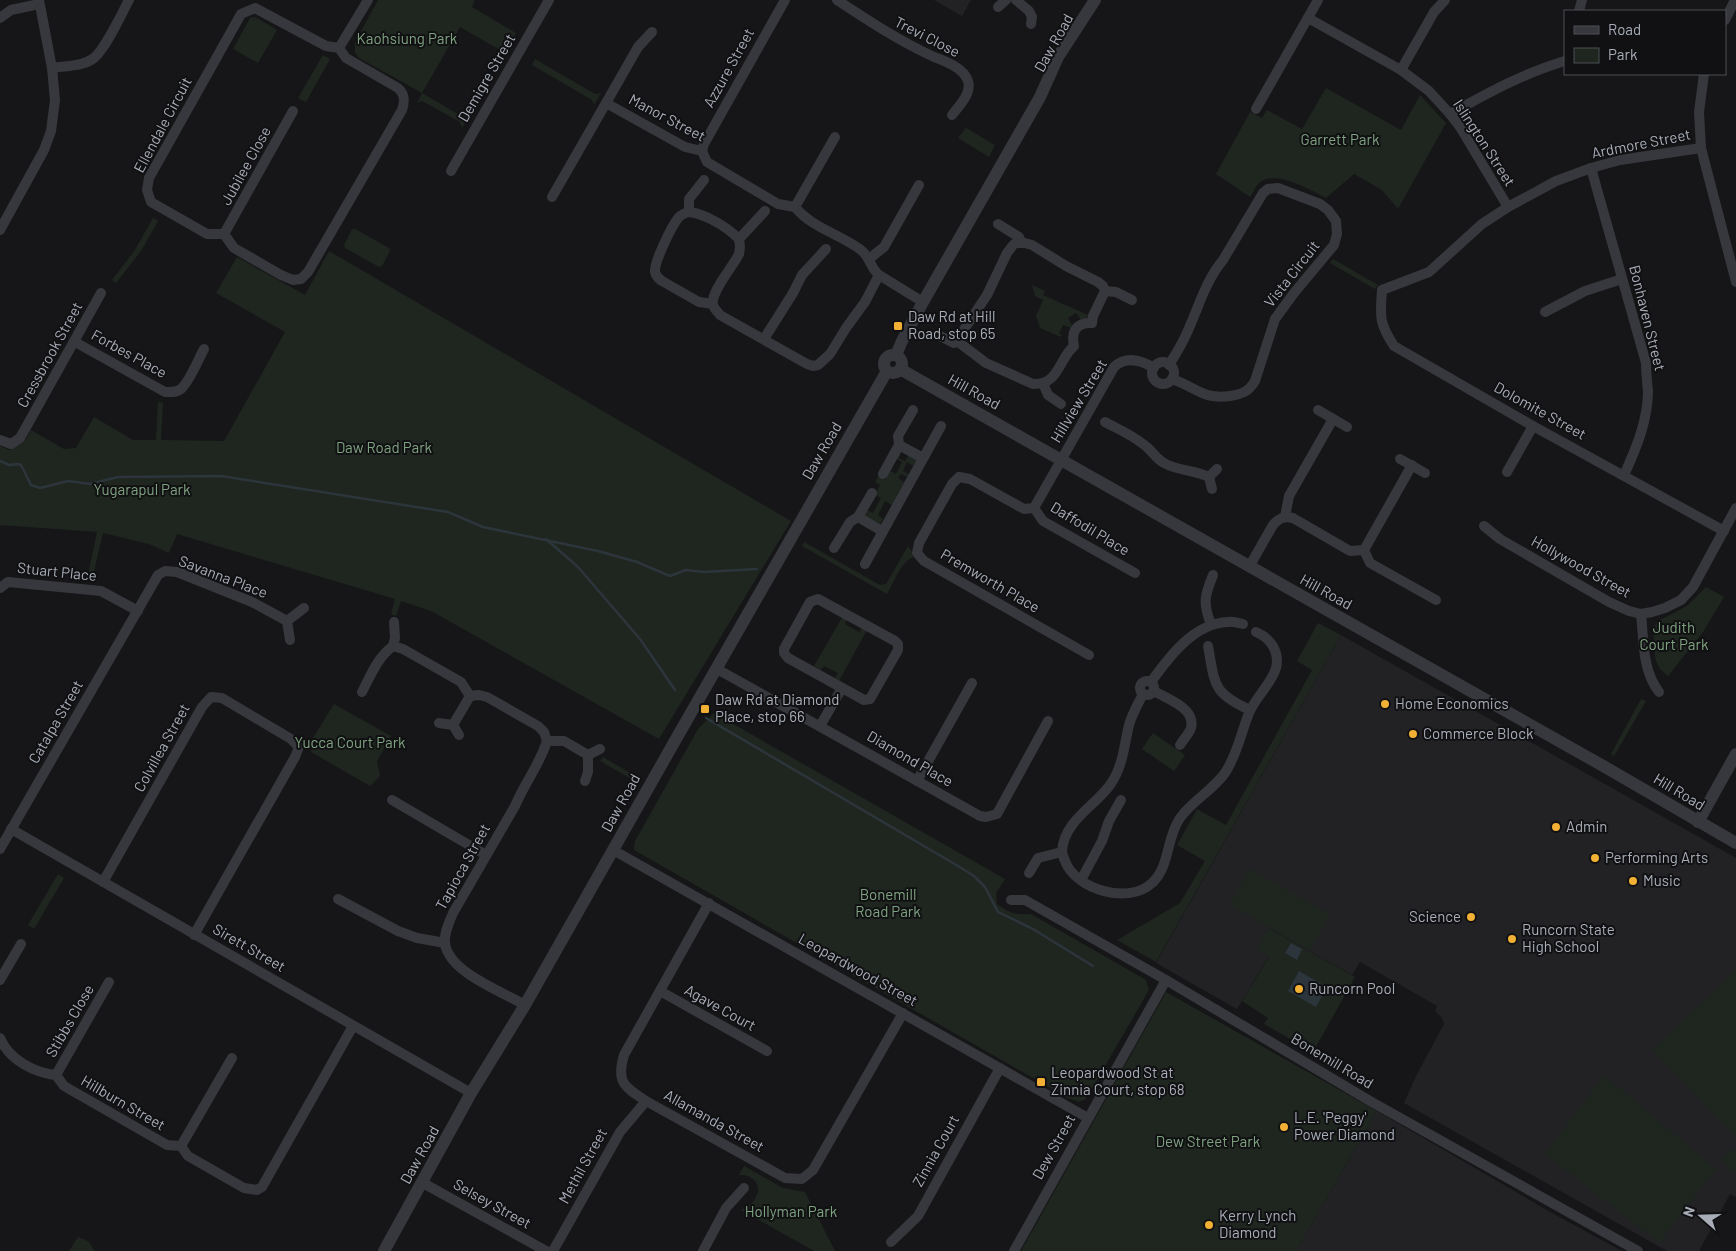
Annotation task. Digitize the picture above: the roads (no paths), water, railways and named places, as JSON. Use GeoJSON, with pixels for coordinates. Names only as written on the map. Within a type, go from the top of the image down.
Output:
{"type":"FeatureCollection","features":[{"type":"Feature","properties":{"kind":"street"},"geometry":{"type":"LineString","coordinates":[[52,68],[84,62],[94,58],[101,50],[129,0]]}},
{"type":"Feature","properties":{"kind":"street"},"geometry":{"type":"LineString","coordinates":[[339,48],[368,0]]}},
{"type":"Feature","properties":{"kind":"street","name":"Demigre Street"},"geometry":{"type":"LineString","coordinates":[[451,171],[549,0]]}},
{"type":"Feature","properties":{"kind":"street","name":"Azzure Street"},"geometry":{"type":"LineString","coordinates":[[702,150],[785,0]]}},
{"type":"Feature","properties":{"kind":"street","name":"Trevi Close"},"geometry":{"type":"LineString","coordinates":[[837,0],[883,31],[910,46],[949,63],[962,72],[968,79],[969,85],[966,96],[952,115]]}},
{"type":"Feature","properties":{"kind":"street"},"geometry":{"type":"LineString","coordinates":[[998,7],[1006,0]]}},
{"type":"Feature","properties":{"kind":"street"},"geometry":{"type":"LineString","coordinates":[[1016,0],[1029,11],[1032,17],[1031,24]]}},
{"type":"Feature","properties":{"kind":"street"},"geometry":{"type":"LineString","coordinates":[[1256,109],[1318,0]]}},
{"type":"Feature","properties":{"kind":"street"},"geometry":{"type":"LineString","coordinates":[[1401,70],[1434,12],[1445,0]]}},
{"type":"Feature","properties":{"kind":"street"},"geometry":{"type":"LineString","coordinates":[[1726,18],[1735,0]]}},
{"type":"Feature","properties":{"kind":"street","name":"Daw Road"},"geometry":{"type":"LineString","coordinates":[[384,1251],[472,1094],[525,1005],[887,371],[884,367],[885,358],[890,355],[896,355],[923,302],[1040,97],[1058,57],[1092,1]]}},
{"type":"Feature","properties":{"kind":"street"},"geometry":{"type":"LineString","coordinates":[[0,18],[11,10],[39,2],[52,68],[55,100],[51,131],[44,150],[0,230]]}},
{"type":"Feature","properties":{"kind":"street","name":"Ellendale Circuit"},"geometry":{"type":"LineString","coordinates":[[255,4],[326,46],[339,48],[346,58],[402,92],[404,105],[308,272],[301,279],[293,280],[281,275],[234,248],[224,234],[208,234],[163,209],[151,202],[147,190],[149,178],[241,14],[255,4]]}},
{"type":"Feature","properties":{"kind":"street","name":"Islington Street"},"geometry":{"type":"LineString","coordinates":[[1308,18],[1401,70],[1429,91],[1450,114],[1508,207]]}},
{"type":"Feature","properties":{"kind":"street"},"geometry":{"type":"LineString","coordinates":[[606,102],[638,47],[652,32]]}},
{"type":"Feature","properties":{"kind":"street"},"geometry":{"type":"LineString","coordinates":[[1450,114],[1504,84],[1546,66],[1564,61]]}},
{"type":"Feature","properties":{"kind":"street"},"geometry":{"type":"LineString","coordinates":[[1704,75],[1699,112],[1701,148],[1736,279]]}},
{"type":"Feature","properties":{"kind":"street","name":"Manor Street"},"geometry":{"type":"LineString","coordinates":[[552,197],[606,102],[685,147],[702,150],[707,162],[778,204],[796,207],[804,218],[861,250],[879,275],[923,302]]}},
{"type":"Feature","properties":{"kind":"street","name":"Jubilee Close"},"geometry":{"type":"LineString","coordinates":[[224,234],[293,111]]}},
{"type":"Feature","properties":{"kind":"street"},"geometry":{"type":"LineString","coordinates":[[796,207],[835,137]]}},
{"type":"Feature","properties":{"kind":"street","name":"Ardmore Street"},"geometry":{"type":"LineString","coordinates":[[1382,290],[1429,272],[1482,224],[1508,207],[1556,182],[1591,168],[1620,160],[1701,148]]}},
{"type":"Feature","properties":{"kind":"street","name":"Bonhaven Street"},"geometry":{"type":"LineString","coordinates":[[1591,168],[1646,363],[1648,393],[1643,424],[1634,454],[1624,475]]}},
{"type":"Feature","properties":{"kind":"street"},"geometry":{"type":"LineString","coordinates":[[689,212],[689,199],[704,180]]}},
{"type":"Feature","properties":{"kind":"street"},"geometry":{"type":"LineString","coordinates":[[869,259],[884,248],[919,185]]}},
{"type":"Feature","properties":{"kind":"street","name":"Vista Circuit"},"geometry":{"type":"LineString","coordinates":[[1169,365],[1183,342],[1215,270],[1263,193],[1268,189],[1278,188],[1309,200],[1328,210],[1336,221],[1337,234],[1334,245],[1294,293],[1275,320],[1255,381],[1250,390],[1241,394],[1217,398],[1208,396],[1172,379]]}},
{"type":"Feature","properties":{"kind":"street"},"geometry":{"type":"LineString","coordinates":[[739,239],[765,211]]}},
{"type":"Feature","properties":{"kind":"street"},"geometry":{"type":"LineString","coordinates":[[713,304],[699,302],[662,281],[655,273],[659,257],[671,228],[680,216],[689,212],[695,212],[739,239],[739,254],[714,295],[713,304],[720,315],[813,366],[818,365],[830,354],[879,275]]}},
{"type":"Feature","properties":{"kind":"street"},"geometry":{"type":"LineString","coordinates":[[998,224],[1019,237],[1021,242]]}},
{"type":"Feature","properties":{"kind":"street"},"geometry":{"type":"LineString","coordinates":[[1021,242],[1032,245],[1066,266],[1098,282],[1105,291],[1093,316],[1092,323],[1087,323],[1076,329],[1072,336],[1074,346],[1067,352],[1053,378],[1043,384],[1033,384],[986,363],[961,344],[959,337],[961,333],[987,295],[999,266],[1014,244],[1021,242]]}},
{"type":"Feature","properties":{"kind":"street"},"geometry":{"type":"LineString","coordinates":[[764,339],[802,275],[826,249]]}},
{"type":"Feature","properties":{"kind":"street"},"geometry":{"type":"LineString","coordinates":[[1545,312],[1586,292],[1622,280]]}},
{"type":"Feature","properties":{"kind":"street","name":"Dolomite Street"},"geometry":{"type":"LineString","coordinates":[[1382,290],[1380,316],[1384,330],[1394,346],[1533,426],[1724,531]]}},
{"type":"Feature","properties":{"kind":"street"},"geometry":{"type":"LineString","coordinates":[[1105,291],[1116,292],[1132,300]]}},
{"type":"Feature","properties":{"kind":"street","name":"Cressbrook Street"},"geometry":{"type":"LineString","coordinates":[[0,440],[11,444],[20,438],[101,293]]}},
{"type":"Feature","properties":{"kind":"street"},"geometry":{"type":"LineString","coordinates":[[940,336],[954,343],[960,341]]}},
{"type":"Feature","properties":{"kind":"street","name":"Forbes Place"},"geometry":{"type":"LineString","coordinates":[[75,342],[165,392],[180,390],[204,349]]}},
{"type":"Feature","properties":{"kind":"street"},"geometry":{"type":"LineString","coordinates":[[887,371],[896,373],[900,369],[902,361],[896,355]]}},
{"type":"Feature","properties":{"kind":"street","name":"Hillview Street"},"geometry":{"type":"LineString","coordinates":[[1062,460],[1114,366],[1119,362],[1132,360],[1142,362],[1154,368]]}},
{"type":"Feature","properties":{"kind":"street"},"geometry":{"type":"LineString","coordinates":[[1159,364],[1169,365],[1173,373],[1172,379],[1166,384],[1156,382],[1152,377],[1154,368],[1159,364]]}},
{"type":"Feature","properties":{"kind":"street","name":"Hill Road"},"geometry":{"type":"LineString","coordinates":[[900,369],[1605,767],[1736,843]]}},
{"type":"Feature","properties":{"kind":"street"},"geometry":{"type":"LineString","coordinates":[[1043,384],[1048,395],[1062,404]]}},
{"type":"Feature","properties":{"kind":"street"},"geometry":{"type":"LineString","coordinates":[[883,474],[899,445],[898,436],[912,410]]}},
{"type":"Feature","properties":{"kind":"street"},"geometry":{"type":"LineString","coordinates":[[1318,410],[1347,427]]}},
{"type":"Feature","properties":{"kind":"street"},"geometry":{"type":"LineString","coordinates":[[1286,517],[1289,496],[1333,419]]}},
{"type":"Feature","properties":{"kind":"street"},"geometry":{"type":"LineString","coordinates":[[1105,422],[1144,444],[1154,456],[1164,463],[1209,476]]}},
{"type":"Feature","properties":{"kind":"street"},"geometry":{"type":"LineString","coordinates":[[865,564],[941,426]]}},
{"type":"Feature","properties":{"kind":"street"},"geometry":{"type":"LineString","coordinates":[[1507,472],[1533,426]]}},
{"type":"Feature","properties":{"kind":"street"},"geometry":{"type":"LineString","coordinates":[[899,445],[923,458]]}},
{"type":"Feature","properties":{"kind":"street"},"geometry":{"type":"LineString","coordinates":[[1400,459],[1425,473]]}},
{"type":"Feature","properties":{"kind":"street"},"geometry":{"type":"LineString","coordinates":[[1034,508],[1062,460]]}},
{"type":"Feature","properties":{"kind":"street"},"geometry":{"type":"LineString","coordinates":[[1364,550],[1412,466]]}},
{"type":"Feature","properties":{"kind":"street"},"geometry":{"type":"LineString","coordinates":[[1209,476],[1217,468]]}},
{"type":"Feature","properties":{"kind":"street"},"geometry":{"type":"LineString","coordinates":[[1209,476],[1212,489]]}},
{"type":"Feature","properties":{"kind":"street","name":"Premworth Place"},"geometry":{"type":"LineString","coordinates":[[1034,508],[1024,509],[970,479],[959,477],[952,484],[919,543],[917,553],[924,561],[1089,655]]}},
{"type":"Feature","properties":{"kind":"street"},"geometry":{"type":"LineString","coordinates":[[834,548],[850,522],[858,517],[872,493]]}},
{"type":"Feature","properties":{"kind":"street","name":"Daffodil Place"},"geometry":{"type":"LineString","coordinates":[[1034,508],[1043,521],[1135,573]]}},
{"type":"Feature","properties":{"kind":"street","name":"Hollywood Street"},"geometry":{"type":"LineString","coordinates":[[1484,526],[1500,539],[1609,602],[1641,614],[1665,608],[1680,600],[1693,586],[1736,508]]}},
{"type":"Feature","properties":{"kind":"street"},"geometry":{"type":"LineString","coordinates":[[858,517],[882,531]]}},
{"type":"Feature","properties":{"kind":"street"},"geometry":{"type":"LineString","coordinates":[[1249,567],[1273,525],[1278,520],[1286,517],[1293,518],[1350,551],[1364,550]]}},
{"type":"Feature","properties":{"kind":"street"},"geometry":{"type":"LineString","coordinates":[[1364,550],[1370,562],[1436,600]]}},
{"type":"Feature","properties":{"kind":"street","name":"Savanna Place"},"geometry":{"type":"LineString","coordinates":[[138,611],[158,575],[165,571],[177,572],[238,596],[287,621]]}},
{"type":"Feature","properties":{"kind":"street"},"geometry":{"type":"LineString","coordinates":[[1211,625],[1205,609],[1207,590],[1213,575]]}},
{"type":"Feature","properties":{"kind":"street","name":"Stuart Place"},"geometry":{"type":"LineString","coordinates":[[0,588],[8,582],[101,590],[138,611]]}},
{"type":"Feature","properties":{"kind":"street"},"geometry":{"type":"LineString","coordinates":[[818,599],[898,644],[898,650],[870,699],[864,700],[842,688],[788,658],[784,653],[784,649],[810,602],[814,600],[818,599]]}},
{"type":"Feature","properties":{"kind":"street"},"geometry":{"type":"LineString","coordinates":[[290,640],[287,621],[304,608]]}},
{"type":"Feature","properties":{"kind":"street","name":"Catalpa Street"},"geometry":{"type":"LineString","coordinates":[[0,849],[138,611]]}},
{"type":"Feature","properties":{"kind":"street"},"geometry":{"type":"LineString","coordinates":[[1641,614],[1646,666],[1652,683],[1659,692]]}},
{"type":"Feature","properties":{"kind":"street"},"geometry":{"type":"LineString","coordinates":[[1243,624],[1229,621],[1211,625],[1194,635],[1178,648],[1166,662],[1149,695],[1143,694],[1129,724],[1126,746],[1120,765],[1110,784],[1098,799],[1076,819],[1066,836],[1062,852],[1068,868],[1081,880],[1107,893],[1123,894],[1137,892],[1151,885],[1159,875],[1165,863],[1169,843],[1180,819],[1225,773],[1236,751],[1250,710],[1276,668],[1276,653],[1271,642],[1256,632]]}},
{"type":"Feature","properties":{"kind":"street"},"geometry":{"type":"LineString","coordinates":[[362,692],[379,660],[393,646],[395,638],[394,622]]}},
{"type":"Feature","properties":{"kind":"street"},"geometry":{"type":"LineString","coordinates":[[393,646],[403,649],[461,682],[470,696]]}},
{"type":"Feature","properties":{"kind":"street"},"geometry":{"type":"LineString","coordinates":[[1207,646],[1218,689],[1227,699],[1250,710]]}},
{"type":"Feature","properties":{"kind":"street","name":"Diamond Place"},"geometry":{"type":"LineString","coordinates":[[717,669],[980,816],[986,817],[996,814],[1048,721]]}},
{"type":"Feature","properties":{"kind":"street"},"geometry":{"type":"LineString","coordinates":[[917,781],[972,683]]}},
{"type":"Feature","properties":{"kind":"street"},"geometry":{"type":"LineString","coordinates":[[1152,687],[1184,708],[1191,719],[1191,729],[1180,745]]}},
{"type":"Feature","properties":{"kind":"street"},"geometry":{"type":"LineString","coordinates":[[820,726],[842,688]]}},
{"type":"Feature","properties":{"kind":"street"},"geometry":{"type":"LineString","coordinates":[[470,696],[480,695],[487,697],[538,726],[544,732],[547,740],[564,741],[588,755]]}},
{"type":"Feature","properties":{"kind":"street"},"geometry":{"type":"LineString","coordinates":[[453,724],[470,696]]}},
{"type":"Feature","properties":{"kind":"street","name":"Colvillea Street"},"geometry":{"type":"LineString","coordinates":[[103,882],[202,706],[212,697],[222,698],[291,738],[299,747],[295,758],[194,935]]}},
{"type":"Feature","properties":{"kind":"street"},"geometry":{"type":"LineString","coordinates":[[439,723],[453,724]]}},
{"type":"Feature","properties":{"kind":"street"},"geometry":{"type":"LineString","coordinates":[[453,724],[459,735]]}},
{"type":"Feature","properties":{"kind":"street","name":"Tapioca Street"},"geometry":{"type":"LineString","coordinates":[[445,943],[446,929],[453,914],[544,751],[547,740]]}},
{"type":"Feature","properties":{"kind":"street"},"geometry":{"type":"LineString","coordinates":[[588,755],[600,749]]}},
{"type":"Feature","properties":{"kind":"street"},"geometry":{"type":"LineString","coordinates":[[1698,822],[1736,754]]}},
{"type":"Feature","properties":{"kind":"street"},"geometry":{"type":"LineString","coordinates":[[585,781],[588,772],[588,755]]}},
{"type":"Feature","properties":{"kind":"street"},"geometry":{"type":"LineString","coordinates":[[392,800],[486,855]]}},
{"type":"Feature","properties":{"kind":"street"},"geometry":{"type":"LineString","coordinates":[[1081,880],[1121,800]]}},
{"type":"Feature","properties":{"kind":"street","name":"Sirett Street"},"geometry":{"type":"LineString","coordinates":[[11,829],[472,1094]]}},
{"type":"Feature","properties":{"kind":"street","name":"Leopardwood Street"},"geometry":{"type":"LineString","coordinates":[[613,850],[1088,1118]]}},
{"type":"Feature","properties":{"kind":"street"},"geometry":{"type":"LineString","coordinates":[[1029,873],[1038,858],[1062,852]]}},
{"type":"Feature","properties":{"kind":"street"},"geometry":{"type":"LineString","coordinates":[[338,899],[398,931],[417,938],[445,943],[449,955],[456,964],[525,1005]]}},
{"type":"Feature","properties":{"kind":"street","name":"Bonemill Road"},"geometry":{"type":"LineString","coordinates":[[1011,900],[1025,900],[1166,980],[1370,1101],[1638,1251]]}},
{"type":"Feature","properties":{"kind":"street","name":"Allamanda Street"},"geometry":{"type":"LineString","coordinates":[[709,903],[624,1055],[620,1069],[621,1079],[627,1089],[646,1100],[785,1178],[802,1179],[813,1170],[904,1013]]}},
{"type":"Feature","properties":{"kind":"street"},"geometry":{"type":"LineString","coordinates":[[0,980],[21,944]]}},
{"type":"Feature","properties":{"kind":"street","name":"Dew Street"},"geometry":{"type":"LineString","coordinates":[[1014,1251],[1166,980]]}},
{"type":"Feature","properties":{"kind":"street","name":"Stibbs Close"},"geometry":{"type":"LineString","coordinates":[[56,1075],[109,982]]}},
{"type":"Feature","properties":{"kind":"street","name":"Agave Court"},"geometry":{"type":"LineString","coordinates":[[660,991],[767,1051]]}},
{"type":"Feature","properties":{"kind":"street","name":"Hillburn Street"},"geometry":{"type":"LineString","coordinates":[[0,1038],[3,1047],[18,1060],[42,1074],[56,1075],[64,1086],[167,1145],[181,1146],[188,1156],[244,1188],[257,1190],[262,1187],[353,1026]]}},
{"type":"Feature","properties":{"kind":"street"},"geometry":{"type":"LineString","coordinates":[[181,1146],[232,1058]]}},
{"type":"Feature","properties":{"kind":"street","name":"Zinnia Court"},"geometry":{"type":"LineString","coordinates":[[891,1242],[918,1216],[1000,1068]]}},
{"type":"Feature","properties":{"kind":"street","name":"Methil Street"},"geometry":{"type":"LineString","coordinates":[[553,1251],[620,1132],[646,1100]]}},
{"type":"Feature","properties":{"kind":"street","name":"Selsey Street"},"geometry":{"type":"LineString","coordinates":[[423,1183],[546,1251]]}},
{"type":"Feature","properties":{"kind":"street"},"geometry":{"type":"LineString","coordinates":[[702,1251],[726,1208],[744,1188]]}},
{"type":"Feature","properties":{"kind":"waterway"},"geometry":{"type":"LineString","coordinates":[[0,461],[9,465],[21,465],[31,485],[40,488],[68,481],[90,484],[118,477],[221,476],[448,512],[483,527],[598,551],[637,562],[670,576],[686,570],[704,572],[757,569]]}},
{"type":"Feature","properties":{"kind":"waterway"},"geometry":{"type":"LineString","coordinates":[[546,539],[578,567],[640,639],[675,690]]}},
{"type":"Feature","properties":{"kind":"waterway"},"geometry":{"type":"LineString","coordinates":[[706,718],[974,876],[985,887],[998,912],[1033,929],[1093,966]]}},
{"type":"Feature","properties":{"kind":"place","name":"Daw Rd at Hill Road, stop 65"},"geometry":{"type":"Point","coordinates":[898,326]}},
{"type":"Feature","properties":{"kind":"place","name":"Home Economics"},"geometry":{"type":"Point","coordinates":[1385,704]}},
{"type":"Feature","properties":{"kind":"place","name":"Daw Rd at Diamond Place, stop 66"},"geometry":{"type":"Point","coordinates":[705,709]}},
{"type":"Feature","properties":{"kind":"place","name":"Commerce Block"},"geometry":{"type":"Point","coordinates":[1413,734]}},
{"type":"Feature","properties":{"kind":"place","name":"Admin"},"geometry":{"type":"Point","coordinates":[1556,827]}},
{"type":"Feature","properties":{"kind":"place","name":"Performing Arts"},"geometry":{"type":"Point","coordinates":[1595,858]}},
{"type":"Feature","properties":{"kind":"place","name":"Music"},"geometry":{"type":"Point","coordinates":[1633,881]}},
{"type":"Feature","properties":{"kind":"place","name":"Science"},"geometry":{"type":"Point","coordinates":[1471,917]}},
{"type":"Feature","properties":{"kind":"place","name":"Runcorn State High School"},"geometry":{"type":"Point","coordinates":[1512,939]}},
{"type":"Feature","properties":{"kind":"place","name":"Runcorn Pool"},"geometry":{"type":"Point","coordinates":[1299,989]}},
{"type":"Feature","properties":{"kind":"place","name":"Leopardwood St at Zinnia Court, stop 68"},"geometry":{"type":"Point","coordinates":[1041,1082]}},
{"type":"Feature","properties":{"kind":"place","name":"L.E. 'Peggy' Power Diamond"},"geometry":{"type":"Point","coordinates":[1284,1127]}},
{"type":"Feature","properties":{"kind":"place","name":"Kerry Lynch Diamond"},"geometry":{"type":"Point","coordinates":[1209,1225]}},
{"type":"Feature","properties":{"kind":"park label","name":"Kaohsiung Park"},"geometry":{"type":"Point","coordinates":[407,39]}},
{"type":"Feature","properties":{"kind":"park label","name":"Garrett Park"},"geometry":{"type":"Point","coordinates":[1340,140]}},
{"type":"Feature","properties":{"kind":"park label","name":"Daw Road Park"},"geometry":{"type":"Point","coordinates":[384,448]}},
{"type":"Feature","properties":{"kind":"park label","name":"Yugarapul Park"},"geometry":{"type":"Point","coordinates":[142,490]}},
{"type":"Feature","properties":{"kind":"park label","name":"Judith Court Park"},"geometry":{"type":"Point","coordinates":[1674,636]}},
{"type":"Feature","properties":{"kind":"park label","name":"Yucca Court Park"},"geometry":{"type":"Point","coordinates":[350,743]}},
{"type":"Feature","properties":{"kind":"park label","name":"Bonemill Road Park"},"geometry":{"type":"Point","coordinates":[888,904]}},
{"type":"Feature","properties":{"kind":"park label","name":"Dew Street Park"},"geometry":{"type":"Point","coordinates":[1208,1142]}},
{"type":"Feature","properties":{"kind":"park label","name":"Hollyman Park"},"geometry":{"type":"Point","coordinates":[791,1212]}}]}
